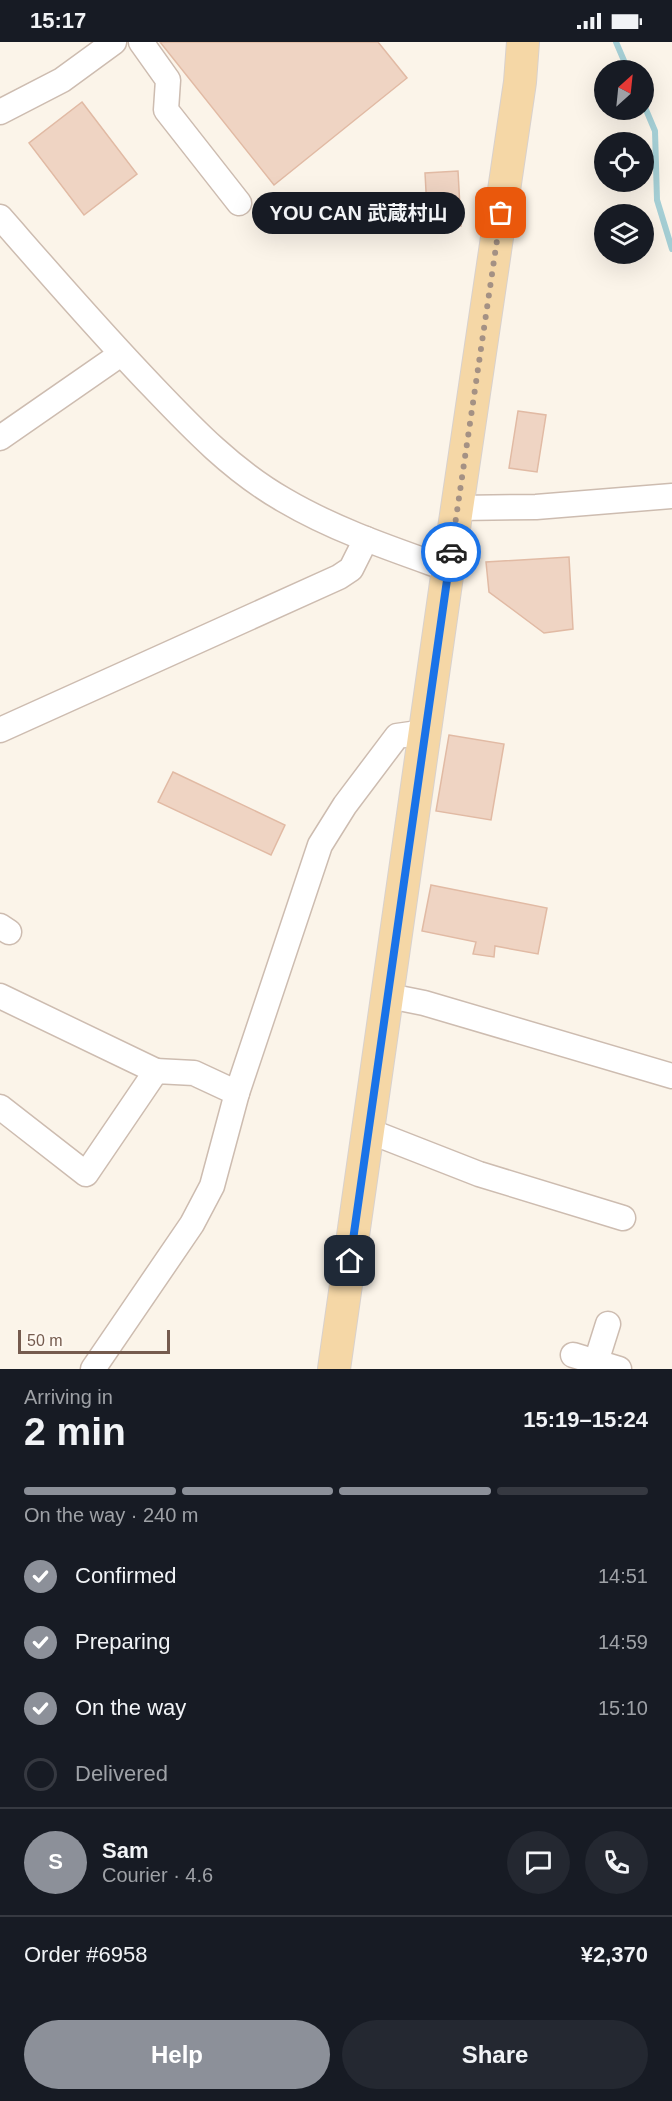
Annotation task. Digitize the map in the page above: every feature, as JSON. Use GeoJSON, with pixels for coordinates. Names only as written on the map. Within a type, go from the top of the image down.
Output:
{"type":"FeatureCollection","features":[{"type":"Feature","properties":{"kind":"main road"},"geometry":{"type":"LineString","coordinates":[[334,1369],[520,82],[523,42]]}},
{"type":"Feature","properties":{"kind":"street"},"geometry":{"type":"LineString","coordinates":[[0,112],[62,80],[114,42]]}},
{"type":"Feature","properties":{"kind":"street"},"geometry":{"type":"LineString","coordinates":[[141,42],[168,80],[166,110],[239,203]]}},
{"type":"Feature","properties":{"kind":"street"},"geometry":{"type":"LineString","coordinates":[[0,217],[121,354],[205,442],[282,500],[366,539],[448,569]]}},
{"type":"Feature","properties":{"kind":"street"},"geometry":{"type":"LineString","coordinates":[[0,438],[121,354]]}},
{"type":"Feature","properties":{"kind":"street"},"geometry":{"type":"LineString","coordinates":[[458,508],[536,507],[672,496]]}},
{"type":"Feature","properties":{"kind":"street"},"geometry":{"type":"LineString","coordinates":[[0,730],[339,577],[351,569],[366,539]]}},
{"type":"Feature","properties":{"kind":"street"},"geometry":{"type":"LineString","coordinates":[[93,1369],[192,1224],[212,1186],[237,1093],[320,845],[345,805],[397,736],[425,732]]}},
{"type":"Feature","properties":{"kind":"street"},"geometry":{"type":"LineString","coordinates":[[0,996],[156,1071],[194,1073],[237,1093]]}},
{"type":"Feature","properties":{"kind":"street"},"geometry":{"type":"LineString","coordinates":[[389,996],[424,1003],[672,1076]]}},
{"type":"Feature","properties":{"kind":"street"},"geometry":{"type":"LineString","coordinates":[[0,1107],[86,1174],[156,1071]]}},
{"type":"Feature","properties":{"kind":"street"},"geometry":{"type":"LineString","coordinates":[[369,1131],[479,1174],[623,1218]]}},
{"type":"Feature","properties":{"kind":"street"},"geometry":{"type":"LineString","coordinates":[[596,1362],[608,1324]]}},
{"type":"Feature","properties":{"kind":"street"},"geometry":{"type":"LineString","coordinates":[[573,1355],[619,1369]]}},
{"type":"Feature","properties":{"kind":"building"},"geometry":{"type":"Polygon","coordinates":[[[160,42],[378,42],[407,78],[274,185],[160,42]]]}},
{"type":"Feature","properties":{"kind":"building"},"geometry":{"type":"Polygon","coordinates":[[[82,102],[137,174],[84,215],[29,143],[82,102]]]}},
{"type":"Feature","properties":{"kind":"building"},"geometry":{"type":"Polygon","coordinates":[[[458,171],[461,226],[428,228],[425,173],[458,171]]]}},
{"type":"Feature","properties":{"kind":"building"},"geometry":{"type":"Polygon","coordinates":[[[518,411],[546,415],[537,472],[509,468],[518,411]]]}},
{"type":"Feature","properties":{"kind":"building"},"geometry":{"type":"Polygon","coordinates":[[[569,557],[573,629],[544,633],[489,592],[486,562],[569,557]]]}},
{"type":"Feature","properties":{"kind":"building"},"geometry":{"type":"Polygon","coordinates":[[[449,735],[504,744],[491,820],[436,811],[449,735]]]}},
{"type":"Feature","properties":{"kind":"building"},"geometry":{"type":"Polygon","coordinates":[[[173,772],[285,825],[271,855],[158,802],[173,772]]]}},
{"type":"Feature","properties":{"kind":"building"},"geometry":{"type":"Polygon","coordinates":[[[431,885],[547,908],[538,954],[495,946],[494,957],[473,954],[476,942],[422,931],[431,885]]]}},
{"type":"Feature","properties":{"kind":"waterway"},"geometry":{"type":"LineString","coordinates":[[616,42],[624,60]]}},
{"type":"Feature","properties":{"kind":"waterway"},"geometry":{"type":"LineString","coordinates":[[650,120],[655,131],[657,200],[672,249]]}},
{"type":"Feature","properties":{"kind":"way so far"},"geometry":{"type":"LineString","coordinates":[[451,552],[501,213]]}},
{"type":"Feature","properties":{"kind":"place","name":"YOU CAN 武蔵村山"},"geometry":{"type":"Point","coordinates":[501,213]}},
{"type":"Feature","properties":{"kind":"route"},"geometry":{"type":"LineString","coordinates":[[350,1261],[451,552]]}}]}
